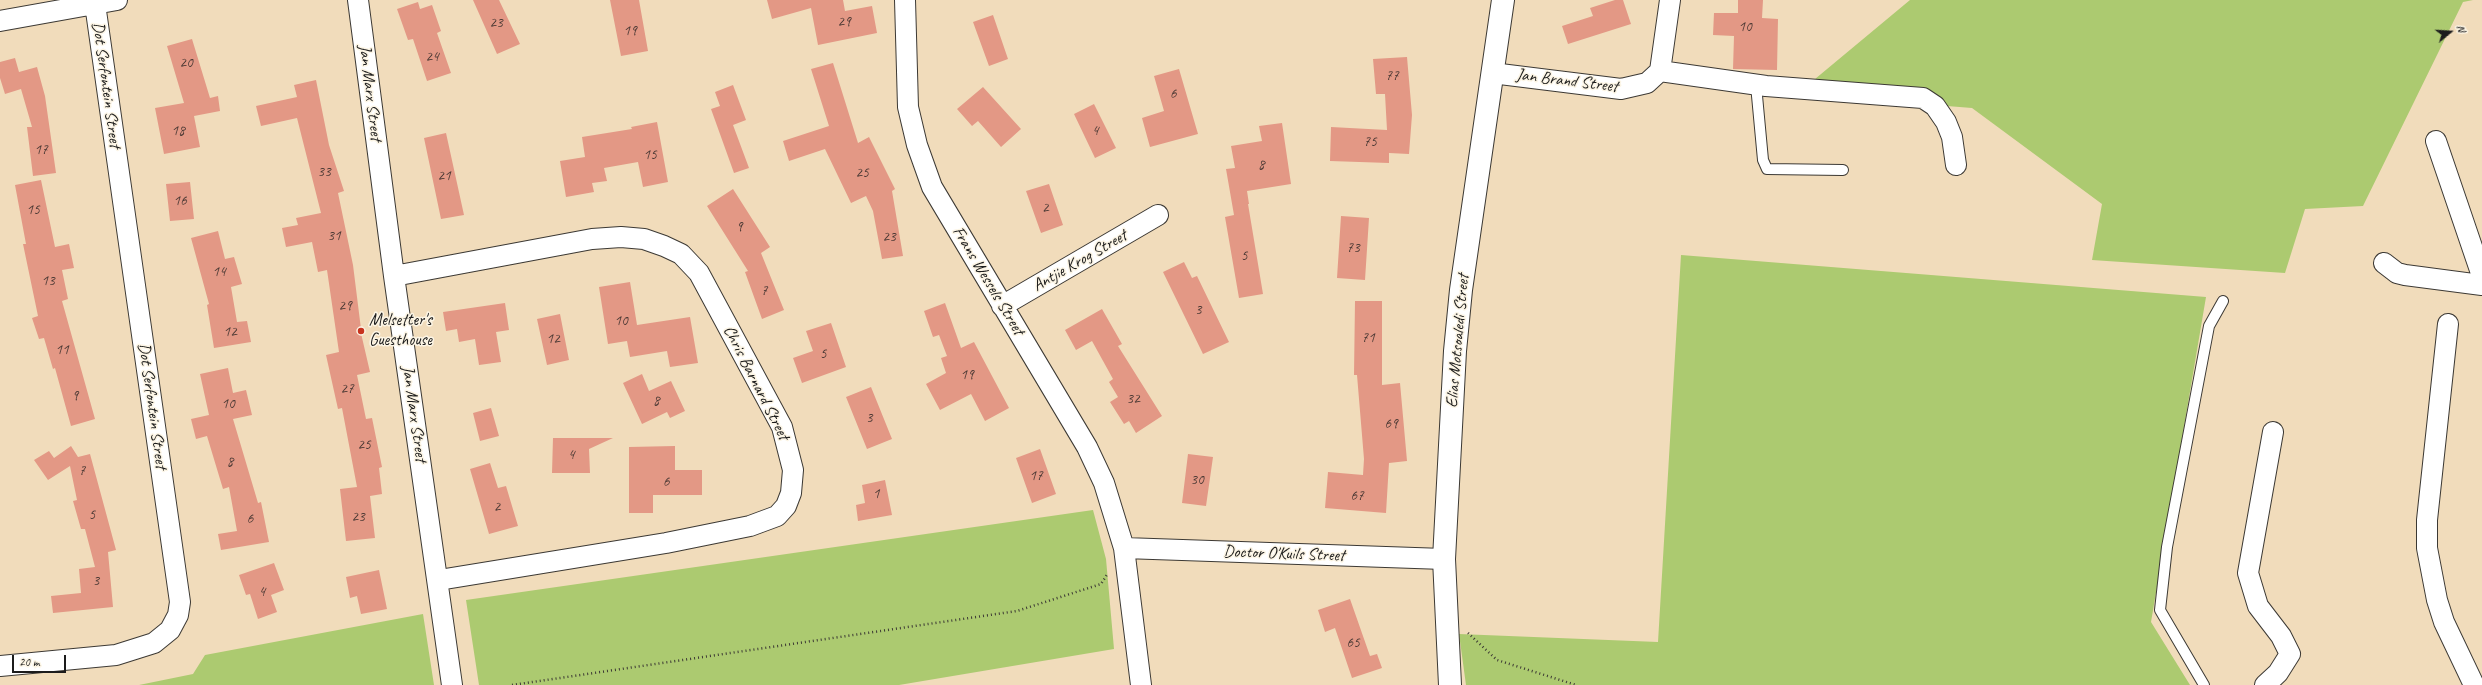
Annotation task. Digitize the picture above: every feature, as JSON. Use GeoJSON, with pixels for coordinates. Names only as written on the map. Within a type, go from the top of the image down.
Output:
{"type":"FeatureCollection","features":[{"type":"Feature","properties":{"kind":"street"},"geometry":{"type":"LineString","coordinates":[[0,21],[117,0]]}},
{"type":"Feature","properties":{"kind":"street","name":"Jan Marx Street"},"geometry":{"type":"LineString","coordinates":[[358,0],[394,276],[439,580],[452,685]]}},
{"type":"Feature","properties":{"kind":"street","name":"Frans Wessels Street"},"geometry":{"type":"LineString","coordinates":[[906,0],[908,107],[917,145],[932,187],[1087,447],[1104,483],[1124,548],[1141,685]]}},
{"type":"Feature","properties":{"kind":"street","name":"Elias Motsoaledi Street"},"geometry":{"type":"LineString","coordinates":[[1450,685],[1444,559],[1455,350],[1461,290],[1503,0]]}},
{"type":"Feature","properties":{"kind":"street"},"geometry":{"type":"LineString","coordinates":[[1670,0],[1660,71],[1756,85],[1896,95],[1926,99],[1941,114],[1950,130],[1956,165]]}},
{"type":"Feature","properties":{"kind":"street","name":"Dot Serfontein Street"},"geometry":{"type":"LineString","coordinates":[[0,666],[116,655],[135,650],[154,643],[170,630],[178,614],[180,602],[95,4]]}},
{"type":"Feature","properties":{"kind":"street","name":"Jan Brand Street"},"geometry":{"type":"LineString","coordinates":[[1492,72],[1621,89],[1647,83],[1660,71]]}},
{"type":"Feature","properties":{"kind":"street"},"geometry":{"type":"LineString","coordinates":[[2436,141],[2482,276]]}},
{"type":"Feature","properties":{"kind":"street","name":"Antjie Krog Street"},"geometry":{"type":"LineString","coordinates":[[1002,306],[1158,215]]}},
{"type":"Feature","properties":{"kind":"street","name":"Chris Barnard Street"},"geometry":{"type":"LineString","coordinates":[[394,276],[592,239],[621,237],[644,239],[670,249],[680,254],[699,273],[782,427],[793,470],[791,493],[786,506],[777,516],[750,526],[666,543],[439,580]]}},
{"type":"Feature","properties":{"kind":"street"},"geometry":{"type":"LineString","coordinates":[[2384,263],[2397,272],[2405,275],[2482,285]]}},
{"type":"Feature","properties":{"kind":"street"},"geometry":{"type":"LineString","coordinates":[[2448,324],[2427,520],[2427,548],[2437,600],[2444,622],[2474,685]]}},
{"type":"Feature","properties":{"kind":"street"},"geometry":{"type":"LineString","coordinates":[[2265,685],[2278,673],[2290,654],[2281,636],[2258,606],[2249,580],[2260,499],[2273,432]]}},
{"type":"Feature","properties":{"kind":"street","name":"Doctor O'Kuils Street"},"geometry":{"type":"LineString","coordinates":[[1124,548],[1444,559]]}},
{"type":"Feature","properties":{"kind":"lane"},"geometry":{"type":"LineString","coordinates":[[1756,85],[1763,160],[1767,169],[1843,170]]}},
{"type":"Feature","properties":{"kind":"lane"},"geometry":{"type":"LineString","coordinates":[[2204,685],[2160,610],[2167,547],[2209,326],[2223,301]]}},
{"type":"Feature","properties":{"kind":"path"},"geometry":{"type":"LineString","coordinates":[[512,685],[1016,611],[1101,584],[1124,548]]}},
{"type":"Feature","properties":{"kind":"path"},"geometry":{"type":"LineString","coordinates":[[1446,613],[1497,660],[1576,685]]}},
{"type":"Feature","properties":{"kind":"green space"},"geometry":{"type":"Polygon","coordinates":[[[1910,0],[2473,0],[2463,2],[2363,206],[2305,209],[2285,273],[2092,260],[2102,204],[1972,108],[1797,94],[1910,0]]]}},
{"type":"Feature","properties":{"kind":"green space"},"geometry":{"type":"Polygon","coordinates":[[[1681,255],[2206,297],[2151,622],[2190,685],[1466,685],[1459,634],[1658,642],[1681,255]]]}},
{"type":"Feature","properties":{"kind":"green space"},"geometry":{"type":"Polygon","coordinates":[[[1093,510],[1106,559],[1114,649],[899,685],[479,685],[466,600],[1093,510]]]}},
{"type":"Feature","properties":{"kind":"green space"},"geometry":{"type":"Polygon","coordinates":[[[423,614],[434,685],[139,685],[193,674],[205,655],[423,614]]]}},
{"type":"Feature","properties":{"kind":"building"},"geometry":{"type":"Polygon","coordinates":[[[473,0],[499,0],[520,44],[497,54],[473,0]]]}},
{"type":"Feature","properties":{"kind":"building"},"geometry":{"type":"Polygon","coordinates":[[[610,0],[639,0],[648,51],[621,56],[610,0]]]}},
{"type":"Feature","properties":{"kind":"building"},"geometry":{"type":"Polygon","coordinates":[[[767,0],[843,0],[845,11],[872,6],[877,33],[818,45],[811,8],[772,19],[767,0]]]}},
{"type":"Feature","properties":{"kind":"building"},"geometry":{"type":"Polygon","coordinates":[[[1615,0],[1623,0],[1631,24],[1568,44],[1562,26],[1593,16],[1590,8],[1615,0]]]}},
{"type":"Feature","properties":{"kind":"building"},"geometry":{"type":"Polygon","coordinates":[[[1738,0],[1763,0],[1762,18],[1778,19],[1777,70],[1733,69],[1734,36],[1713,35],[1714,13],[1738,13],[1738,0]]]}},
{"type":"Feature","properties":{"kind":"building"},"geometry":{"type":"Polygon","coordinates":[[[418,2],[420,9],[432,5],[441,31],[437,33],[451,73],[427,81],[413,39],[408,40],[397,9],[418,2]]]}},
{"type":"Feature","properties":{"kind":"building"},"geometry":{"type":"Polygon","coordinates":[[[993,15],[1008,59],[989,66],[973,22],[993,15]]]}},
{"type":"Feature","properties":{"kind":"building"},"geometry":{"type":"Polygon","coordinates":[[[192,39],[210,98],[218,96],[220,111],[194,116],[200,147],[164,154],[155,108],[184,103],[167,46],[192,39]]]}},
{"type":"Feature","properties":{"kind":"building"},"geometry":{"type":"Polygon","coordinates":[[[1407,57],[1412,115],[1409,154],[1389,153],[1389,163],[1330,161],[1331,127],[1387,130],[1385,94],[1376,94],[1373,59],[1407,57]]]}},
{"type":"Feature","properties":{"kind":"building"},"geometry":{"type":"Polygon","coordinates":[[[15,58],[19,72],[37,67],[45,96],[56,173],[33,176],[27,127],[32,127],[21,89],[5,94],[0,78],[0,62],[15,58]]]}},
{"type":"Feature","properties":{"kind":"building"},"geometry":{"type":"Polygon","coordinates":[[[833,63],[858,143],[869,137],[895,189],[892,191],[903,256],[882,259],[873,211],[866,196],[851,203],[825,149],[789,161],[783,141],[829,126],[811,69],[833,63]]]}},
{"type":"Feature","properties":{"kind":"building"},"geometry":{"type":"Polygon","coordinates":[[[1179,69],[1198,134],[1150,147],[1142,118],[1164,111],[1154,76],[1179,69]]]}},
{"type":"Feature","properties":{"kind":"building"},"geometry":{"type":"Polygon","coordinates":[[[316,80],[329,145],[344,191],[338,193],[353,265],[360,329],[370,372],[357,375],[366,419],[372,418],[382,467],[379,468],[382,494],[370,496],[375,538],[346,541],[340,489],[357,487],[342,408],[338,409],[326,355],[339,352],[327,270],[318,272],[312,242],[286,247],[282,228],[298,225],[296,218],[321,213],[297,118],[261,126],[256,106],[297,97],[294,85],[316,80]]]}},
{"type":"Feature","properties":{"kind":"building"},"geometry":{"type":"Polygon","coordinates":[[[733,85],[746,120],[733,125],[749,168],[734,173],[711,109],[720,106],[715,92],[733,85]]]}},
{"type":"Feature","properties":{"kind":"building"},"geometry":{"type":"Polygon","coordinates":[[[983,87],[1021,129],[1001,147],[978,121],[972,126],[957,109],[983,87]]]}},
{"type":"Feature","properties":{"kind":"building"},"geometry":{"type":"Polygon","coordinates":[[[1094,104],[1116,148],[1095,158],[1074,114],[1094,104]]]}},
{"type":"Feature","properties":{"kind":"building"},"geometry":{"type":"Polygon","coordinates":[[[657,122],[668,182],[643,187],[638,162],[604,168],[607,181],[592,183],[594,192],[566,197],[560,161],[585,157],[582,137],[632,129],[631,127],[657,122]]]}},
{"type":"Feature","properties":{"kind":"building"},"geometry":{"type":"Polygon","coordinates":[[[1282,123],[1291,184],[1247,191],[1263,294],[1239,298],[1225,217],[1234,215],[1226,169],[1235,168],[1231,146],[1262,141],[1259,126],[1282,123]]]}},
{"type":"Feature","properties":{"kind":"building"},"geometry":{"type":"Polygon","coordinates":[[[446,133],[464,215],[441,219],[424,138],[446,133]]]}},
{"type":"Feature","properties":{"kind":"building"},"geometry":{"type":"Polygon","coordinates":[[[41,180],[55,247],[69,244],[74,268],[62,270],[68,299],[62,301],[95,419],[71,426],[55,368],[53,369],[44,338],[39,339],[32,318],[38,316],[23,244],[26,244],[15,185],[41,180]]]}},
{"type":"Feature","properties":{"kind":"building"},"geometry":{"type":"Polygon","coordinates":[[[190,182],[194,219],[170,221],[166,184],[190,182]]]}},
{"type":"Feature","properties":{"kind":"building"},"geometry":{"type":"Polygon","coordinates":[[[1049,184],[1063,225],[1041,233],[1026,191],[1049,184]]]}},
{"type":"Feature","properties":{"kind":"building"},"geometry":{"type":"Polygon","coordinates":[[[733,189],[770,247],[761,253],[784,310],[762,319],[745,272],[748,271],[707,206],[733,189]]]}},
{"type":"Feature","properties":{"kind":"building"},"geometry":{"type":"Polygon","coordinates":[[[1341,216],[1369,218],[1365,280],[1337,278],[1341,216]]]}},
{"type":"Feature","properties":{"kind":"building"},"geometry":{"type":"Polygon","coordinates":[[[218,231],[225,259],[234,257],[242,284],[231,287],[237,322],[247,321],[251,342],[214,348],[207,305],[209,304],[191,238],[218,231]]]}},
{"type":"Feature","properties":{"kind":"building"},"geometry":{"type":"Polygon","coordinates":[[[1184,262],[1192,278],[1197,276],[1229,342],[1203,354],[1163,272],[1184,262]]]}},
{"type":"Feature","properties":{"kind":"building"},"geometry":{"type":"Polygon","coordinates":[[[630,282],[637,325],[690,317],[698,363],[670,367],[667,351],[630,357],[627,341],[608,344],[599,287],[630,282]]]}},
{"type":"Feature","properties":{"kind":"building"},"geometry":{"type":"Polygon","coordinates":[[[1355,301],[1382,301],[1382,385],[1400,383],[1407,461],[1389,463],[1386,513],[1325,508],[1328,472],[1363,475],[1364,459],[1357,375],[1354,375],[1355,301]]]}},
{"type":"Feature","properties":{"kind":"building"},"geometry":{"type":"Polygon","coordinates":[[[505,303],[509,330],[496,332],[501,362],[479,365],[475,339],[459,342],[457,329],[446,331],[443,312],[505,303]]]}},
{"type":"Feature","properties":{"kind":"building"},"geometry":{"type":"Polygon","coordinates":[[[945,303],[961,348],[974,342],[1009,408],[985,421],[971,394],[940,410],[926,384],[946,373],[941,358],[947,356],[939,335],[933,337],[924,311],[945,303]]]}},
{"type":"Feature","properties":{"kind":"building"},"geometry":{"type":"Polygon","coordinates":[[[1102,309],[1122,344],[1118,346],[1162,416],[1136,433],[1129,421],[1124,424],[1110,402],[1118,397],[1109,382],[1113,379],[1092,341],[1076,350],[1065,330],[1102,309]]]}},
{"type":"Feature","properties":{"kind":"building"},"geometry":{"type":"Polygon","coordinates":[[[560,314],[569,360],[547,365],[537,319],[560,314]]]}},
{"type":"Feature","properties":{"kind":"building"},"geometry":{"type":"Polygon","coordinates":[[[831,323],[846,367],[802,383],[793,358],[813,351],[806,331],[831,323]]]}},
{"type":"Feature","properties":{"kind":"building"},"geometry":{"type":"Polygon","coordinates":[[[228,368],[233,393],[246,390],[252,415],[233,419],[258,503],[261,502],[269,542],[221,550],[218,534],[237,531],[229,487],[223,489],[207,436],[196,439],[191,419],[209,415],[200,374],[228,368]]]}},
{"type":"Feature","properties":{"kind":"building"},"geometry":{"type":"Polygon","coordinates":[[[642,374],[649,391],[671,381],[685,411],[670,418],[667,412],[642,424],[623,383],[642,374]]]}},
{"type":"Feature","properties":{"kind":"building"},"geometry":{"type":"Polygon","coordinates":[[[871,387],[892,439],[867,449],[846,397],[871,387]]]}},
{"type":"Feature","properties":{"kind":"building"},"geometry":{"type":"Polygon","coordinates":[[[491,408],[499,436],[480,441],[473,413],[491,408]]]}},
{"type":"Feature","properties":{"kind":"building"},"geometry":{"type":"Polygon","coordinates":[[[553,438],[613,438],[589,449],[590,473],[552,473],[553,438]]]}},
{"type":"Feature","properties":{"kind":"building"},"geometry":{"type":"Polygon","coordinates":[[[71,446],[78,457],[90,454],[116,550],[108,552],[113,607],[53,613],[51,596],[81,593],[79,569],[95,567],[85,529],[81,529],[73,501],[77,500],[70,466],[48,480],[34,460],[49,451],[54,458],[71,446]]]}},
{"type":"Feature","properties":{"kind":"building"},"geometry":{"type":"Polygon","coordinates":[[[675,446],[675,470],[702,470],[702,495],[653,495],[653,513],[629,513],[629,447],[675,446]]]}},
{"type":"Feature","properties":{"kind":"building"},"geometry":{"type":"Polygon","coordinates":[[[1040,449],[1056,494],[1032,503],[1016,458],[1040,449]]]}},
{"type":"Feature","properties":{"kind":"building"},"geometry":{"type":"Polygon","coordinates":[[[1188,454],[1213,457],[1206,506],[1182,503],[1188,454]]]}},
{"type":"Feature","properties":{"kind":"building"},"geometry":{"type":"Polygon","coordinates":[[[490,463],[498,488],[506,486],[518,526],[489,534],[470,469],[490,463]]]}},
{"type":"Feature","properties":{"kind":"building"},"geometry":{"type":"Polygon","coordinates":[[[885,480],[892,515],[858,521],[856,505],[865,503],[862,485],[885,480]]]}},
{"type":"Feature","properties":{"kind":"building"},"geometry":{"type":"Polygon","coordinates":[[[274,563],[284,590],[271,595],[277,612],[258,619],[250,594],[246,595],[239,575],[274,563]]]}},
{"type":"Feature","properties":{"kind":"building"},"geometry":{"type":"Polygon","coordinates":[[[379,570],[387,609],[361,614],[357,596],[350,598],[346,577],[379,570]]]}},
{"type":"Feature","properties":{"kind":"building"},"geometry":{"type":"Polygon","coordinates":[[[1350,599],[1370,656],[1377,654],[1382,668],[1352,678],[1335,628],[1325,632],[1318,610],[1350,599]]]}},
{"type":"Feature","properties":{"kind":"place","name":"Melsetter's Guesthouse"},"geometry":{"type":"Point","coordinates":[361,331]}}]}
